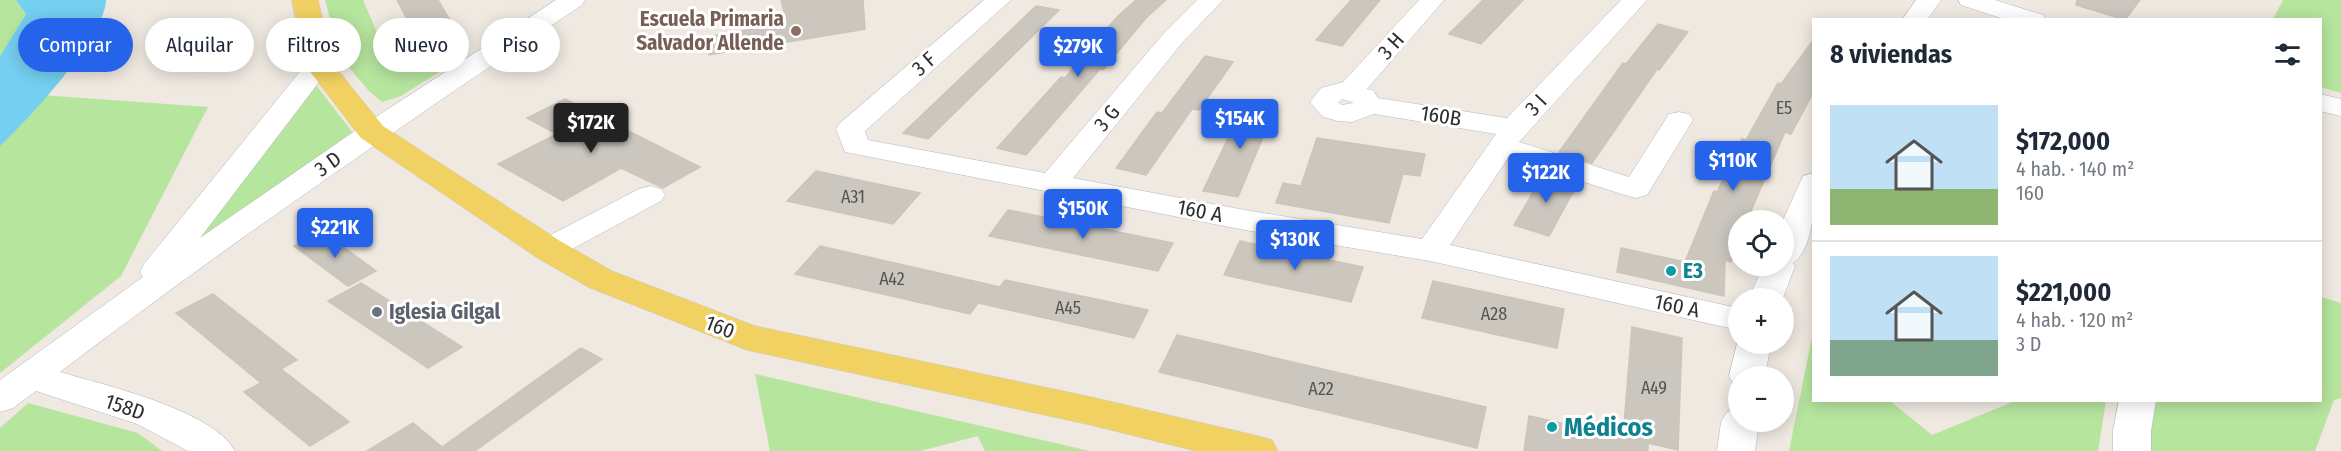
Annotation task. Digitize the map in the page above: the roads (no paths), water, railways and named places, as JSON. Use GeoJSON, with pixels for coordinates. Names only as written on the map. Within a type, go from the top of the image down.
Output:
{"type":"FeatureCollection","features":[{"type":"Feature","properties":{"kind":"main road","name":"160"},"geometry":{"type":"LineString","coordinates":[[305,0],[309,18]]}},
{"type":"Feature","properties":{"kind":"main road","name":"160"},"geometry":{"type":"LineString","coordinates":[[325,72],[372,132],[548,249],[600,279],[747,337],[1091,411],[1258,451]]}},
{"type":"Feature","properties":{"kind":"street","name":"3 D"},"geometry":{"type":"LineString","coordinates":[[0,399],[137,297],[372,132],[573,0]]}},
{"type":"Feature","properties":{"kind":"street","name":"3 F"},"geometry":{"type":"LineString","coordinates":[[850,129],[999,0]]}},
{"type":"Feature","properties":{"kind":"street","name":"3 G"},"geometry":{"type":"LineString","coordinates":[[1053,183],[1173,38],[1211,0]]}},
{"type":"Feature","properties":{"kind":"street","name":"3 H"},"geometry":{"type":"LineString","coordinates":[[1359,98],[1432,0]]}},
{"type":"Feature","properties":{"kind":"street","name":"3 I"},"geometry":{"type":"LineString","coordinates":[[1430,251],[1508,137],[1635,0]]}},
{"type":"Feature","properties":{"kind":"street"},"geometry":{"type":"LineString","coordinates":[[1644,0],[1660,0]]}},
{"type":"Feature","properties":{"kind":"street"},"geometry":{"type":"LineString","coordinates":[[1916,18],[1929,0]]}},
{"type":"Feature","properties":{"kind":"street"},"geometry":{"type":"LineString","coordinates":[[1970,0],[2028,18]]}},
{"type":"Feature","properties":{"kind":"street"},"geometry":{"type":"LineString","coordinates":[[137,297],[314,72]]}},
{"type":"Feature","properties":{"kind":"street","name":"160B"},"geometry":{"type":"LineString","coordinates":[[1359,98],[1508,137],[1636,189],[1679,120]]}},
{"type":"Feature","properties":{"kind":"street"},"geometry":{"type":"LineString","coordinates":[[2322,103],[2341,108]]}},
{"type":"Feature","properties":{"kind":"street","name":"160 A"},"geometry":{"type":"LineString","coordinates":[[850,129],[855,146],[1245,220],[1430,251],[1728,317]]}},
{"type":"Feature","properties":{"kind":"street"},"geometry":{"type":"LineString","coordinates":[[1794,231],[1812,187]]}},
{"type":"Feature","properties":{"kind":"street"},"geometry":{"type":"LineString","coordinates":[[548,249],[650,195]]}},
{"type":"Feature","properties":{"kind":"street","name":"158D"},"geometry":{"type":"LineString","coordinates":[[28,376],[142,411],[203,440],[216,451]]}},
{"type":"Feature","properties":{"kind":"street"},"geometry":{"type":"LineString","coordinates":[[2132,451],[2132,431],[2138,402]]}},
{"type":"Feature","properties":{"kind":"street"},"geometry":{"type":"LineString","coordinates":[[1736,451],[1739,432]]}},
{"type":"Feature","properties":{"kind":"water"},"geometry":{"type":"Polygon","coordinates":[[[16,0],[106,0],[101,18],[24,18],[26,14],[16,0]]]}},
{"type":"Feature","properties":{"kind":"water"},"geometry":{"type":"Polygon","coordinates":[[[18,27],[18,72],[67,72],[46,98],[0,146],[0,56],[18,27]]]}},
{"type":"Feature","properties":{"kind":"place","name":"Escuela Primaria Salvador Allende"},"geometry":{"type":"Point","coordinates":[796,31]}},
{"type":"Feature","properties":{"kind":"place","name":"E3"},"geometry":{"type":"Point","coordinates":[1671,271]}},
{"type":"Feature","properties":{"kind":"place","name":"Iglesia Gilgal"},"geometry":{"type":"Point","coordinates":[377,312]}},
{"type":"Feature","properties":{"kind":"place","name":"Médicos"},"geometry":{"type":"Point","coordinates":[1552,427]}}]}
